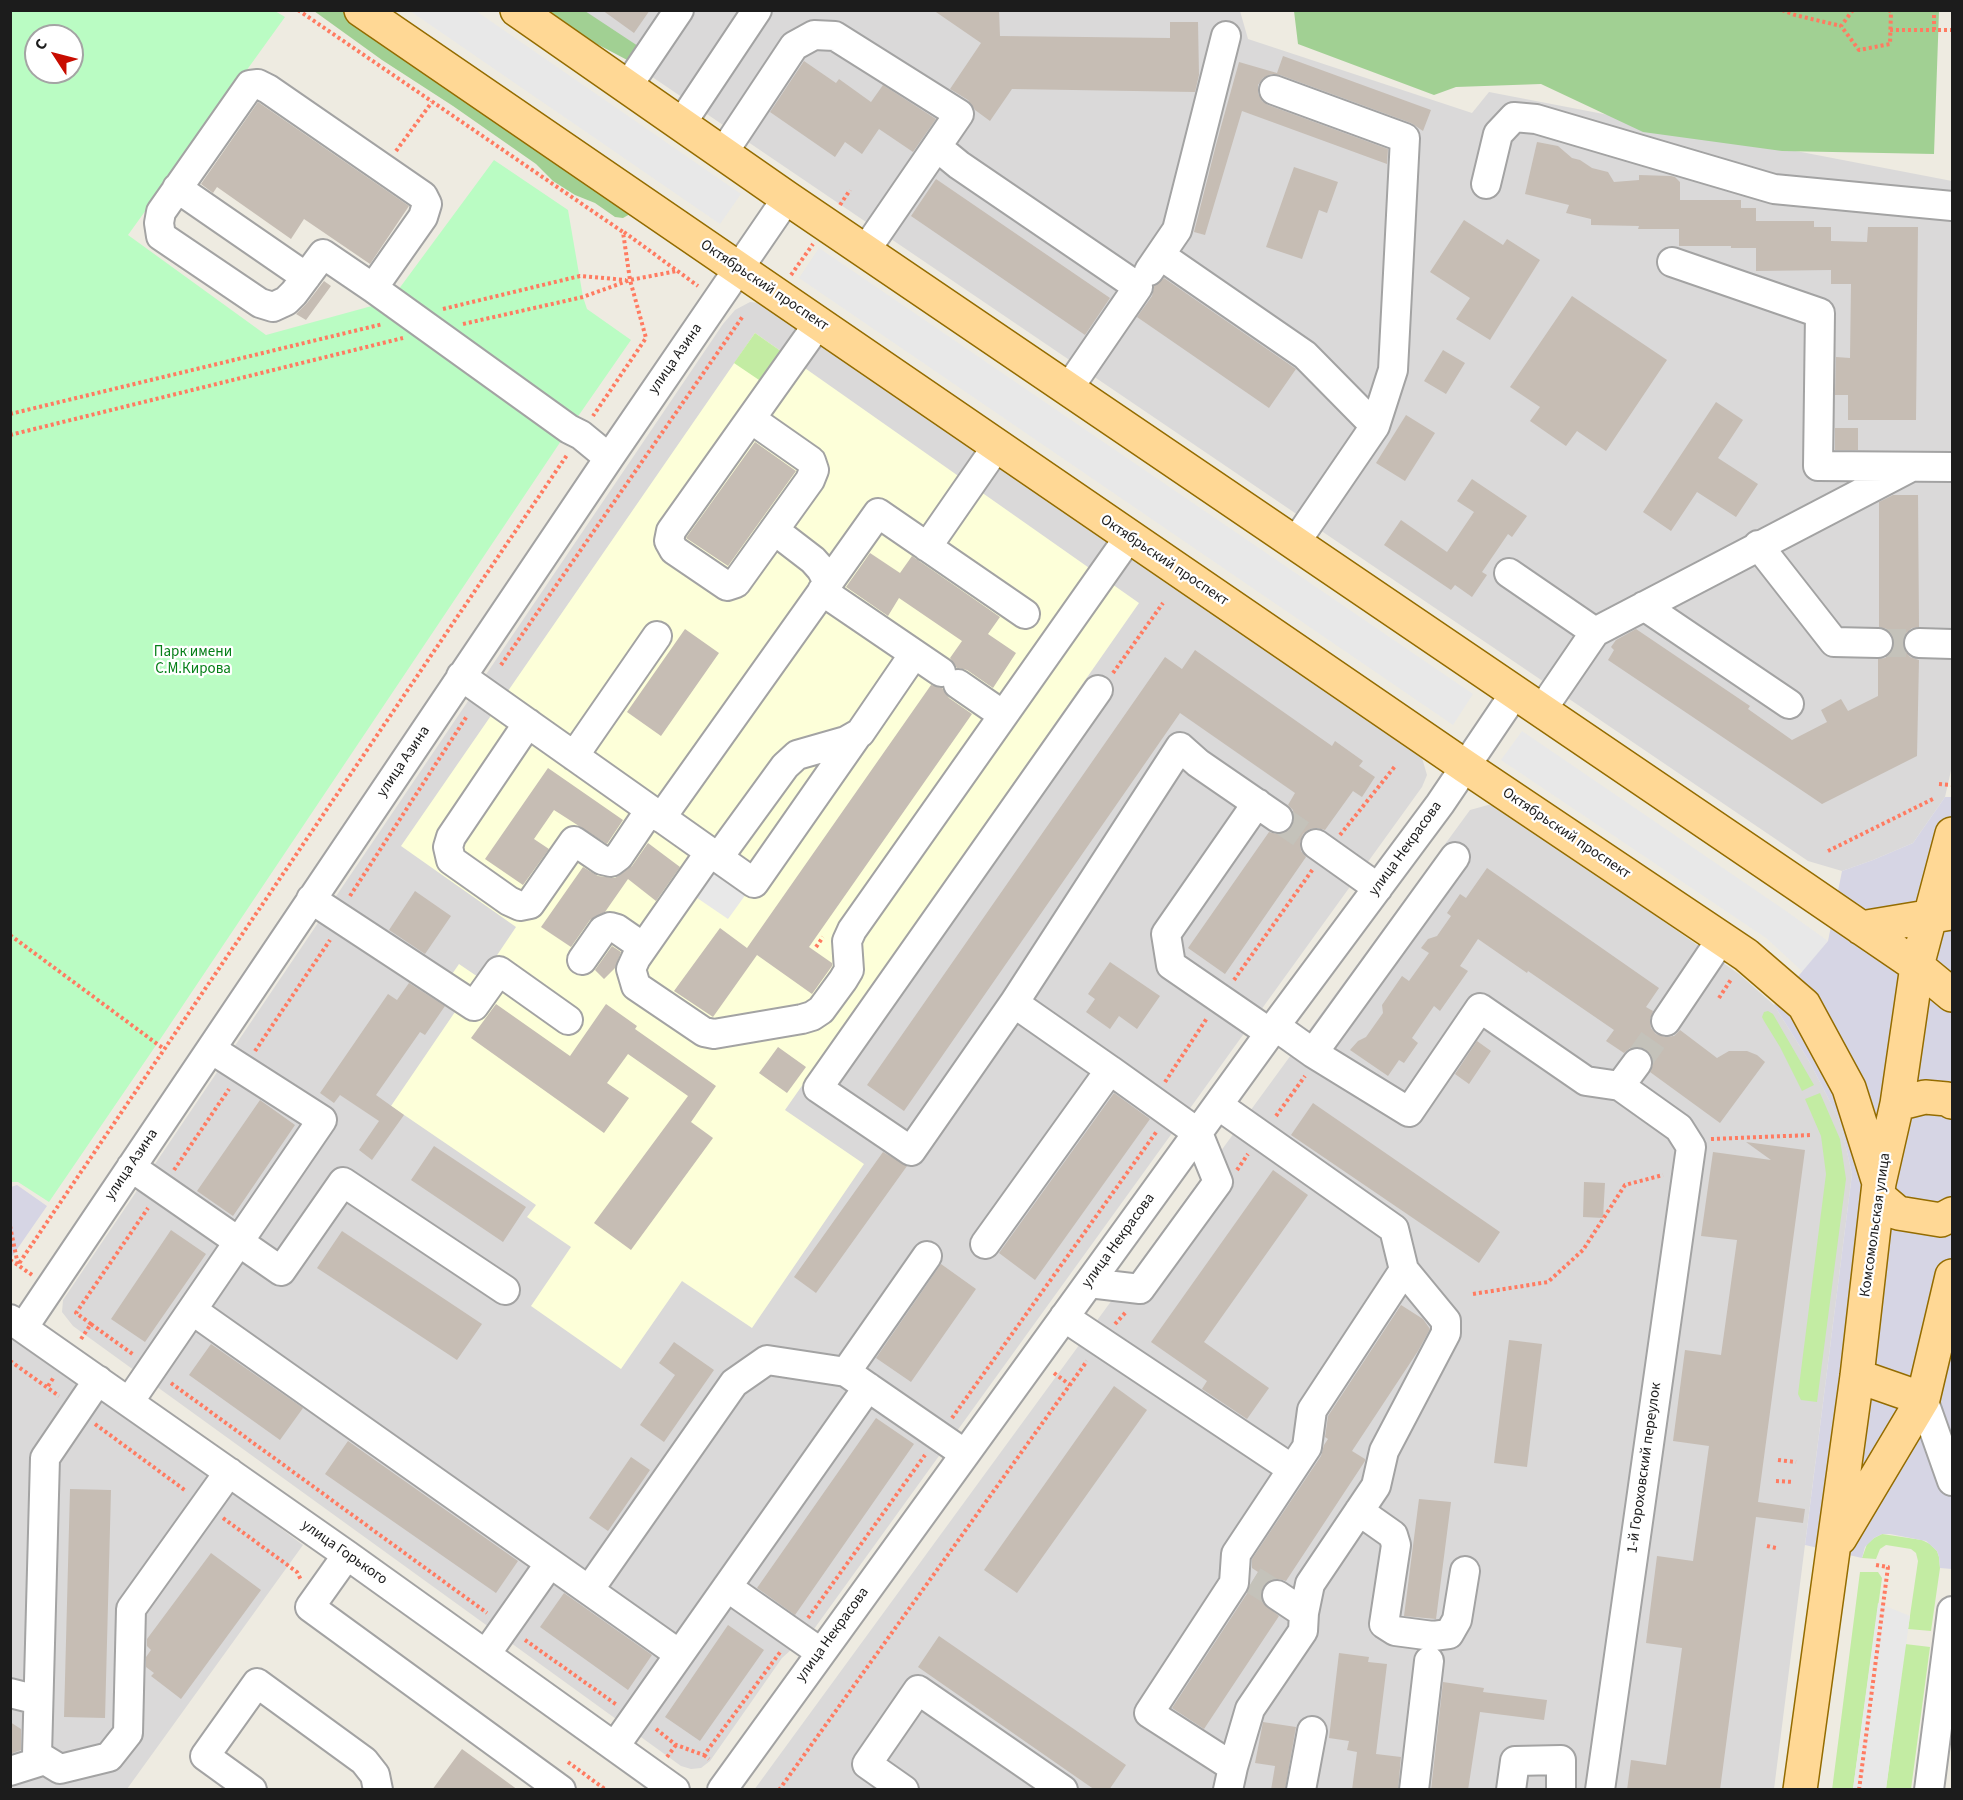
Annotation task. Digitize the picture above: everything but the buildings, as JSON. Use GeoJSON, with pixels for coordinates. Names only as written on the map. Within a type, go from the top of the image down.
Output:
{"type":"FeatureCollection","features":[{"type":"Feature","properties":{"kind":"main road","name":"Октябрьский проспект"},"geometry":{"type":"LineString","coordinates":[[361,10],[1466,767],[1746,955],[1804,1005],[1849,1088],[1879,1190]]}},
{"type":"Feature","properties":{"kind":"main road"},"geometry":{"type":"LineString","coordinates":[[517,10],[787,198],[832,217],[865,251],[1917,966],[1953,994]]}},
{"type":"Feature","properties":{"kind":"main road","name":"Комсомольская улица"},"geometry":{"type":"LineString","coordinates":[[1800,1790],[1857,1376],[1879,1190],[1897,1104],[1917,966],[1942,915],[1953,834]]}},
{"type":"Feature","properties":{"kind":"main road"},"geometry":{"type":"LineString","coordinates":[[1861,928],[1942,915]]}},
{"type":"Feature","properties":{"kind":"main road"},"geometry":{"type":"LineString","coordinates":[[1897,1104],[1925,1097],[1947,1099],[1953,1102]]}},
{"type":"Feature","properties":{"kind":"main road"},"geometry":{"type":"LineString","coordinates":[[1879,1190],[1898,1213],[1941,1220],[1953,1214]]}},
{"type":"Feature","properties":{"kind":"main road","name":"Комсомольская улица"},"geometry":{"type":"LineString","coordinates":[[1833,1550],[1923,1400],[1953,1276]]}},
{"type":"Feature","properties":{"kind":"main road"},"geometry":{"type":"LineString","coordinates":[[1857,1376],[1923,1400]]}},
{"type":"Feature","properties":{"kind":"street"},"geometry":{"type":"LineString","coordinates":[[627,87],[679,10]]}},
{"type":"Feature","properties":{"kind":"street"},"geometry":{"type":"LineString","coordinates":[[681,124],[757,10]]}},
{"type":"Feature","properties":{"kind":"street"},"geometry":{"type":"LineString","coordinates":[[723,153],[794,46],[814,35],[835,36],[959,114],[865,251]]}},
{"type":"Feature","properties":{"kind":"street"},"geometry":{"type":"LineString","coordinates":[[1068,389],[1177,230],[1226,36]]}},
{"type":"Feature","properties":{"kind":"street"},"geometry":{"type":"LineString","coordinates":[[373,288],[423,217],[427,204],[423,196],[268,89],[258,84],[250,85],[161,212],[159,223],[161,236],[260,303],[273,307],[286,301],[323,255],[373,288],[609,458]]}},
{"type":"Feature","properties":{"kind":"street"},"geometry":{"type":"LineString","coordinates":[[1274,90],[1405,138],[1393,370],[1375,426],[1295,543]]}},
{"type":"Feature","properties":{"kind":"street"},"geometry":{"type":"LineString","coordinates":[[1486,184],[1498,134],[1514,117],[1536,119],[1774,189],[1953,206]]}},
{"type":"Feature","properties":{"kind":"street"},"geometry":{"type":"LineString","coordinates":[[937,147],[959,165],[1138,288]]}},
{"type":"Feature","properties":{"kind":"street"},"geometry":{"type":"LineString","coordinates":[[177,188],[306,277]]}},
{"type":"Feature","properties":{"kind":"street","name":"улица Азина"},"geometry":{"type":"LineString","coordinates":[[17,1323],[131,1167],[461,676],[787,198]]}},
{"type":"Feature","properties":{"kind":"street"},"geometry":{"type":"LineString","coordinates":[[1160,255],[1305,355],[1375,426]]}},
{"type":"Feature","properties":{"kind":"street"},"geometry":{"type":"LineString","coordinates":[[1672,262],[1820,313],[1818,466],[1953,467]]}},
{"type":"Feature","properties":{"kind":"street"},"geometry":{"type":"LineString","coordinates":[[751,419],[811,461],[814,470],[810,480],[735,583],[727,586],[674,550],[669,541],[671,531],[818,324]]}},
{"type":"Feature","properties":{"kind":"street"},"geometry":{"type":"LineString","coordinates":[[1393,370],[1417,333]]}},
{"type":"Feature","properties":{"kind":"street"},"geometry":{"type":"LineString","coordinates":[[927,547],[997,446]]}},
{"type":"Feature","properties":{"kind":"street"},"geometry":{"type":"LineString","coordinates":[[1509,573],[1595,632],[1911,467]]}},
{"type":"Feature","properties":{"kind":"street"},"geometry":{"type":"LineString","coordinates":[[528,723],[451,837],[448,847],[451,860],[509,901],[520,906],[530,904],[574,841],[602,860],[611,862],[619,856],[656,814],[878,513],[1025,614]]}},
{"type":"Feature","properties":{"kind":"street"},"geometry":{"type":"LineString","coordinates":[[774,530],[813,560],[821,569],[825,586],[914,654],[1003,715]]}},
{"type":"Feature","properties":{"kind":"street"},"geometry":{"type":"LineString","coordinates":[[860,733],[846,741],[797,755],[784,766],[643,947],[631,969],[636,986],[704,1032],[714,1034],[802,1019],[821,1010],[849,970],[847,941],[852,930],[1129,537]]}},
{"type":"Feature","properties":{"kind":"street"},"geometry":{"type":"LineString","coordinates":[[1758,545],[1834,642],[1878,643]]}},
{"type":"Feature","properties":{"kind":"street"},"geometry":{"type":"LineString","coordinates":[[1644,606],[1789,704]]}},
{"type":"Feature","properties":{"kind":"street","name":"улица Некрасова"},"geometry":{"type":"LineString","coordinates":[[722,1790],[964,1454],[1466,767],[1595,632]]}},
{"type":"Feature","properties":{"kind":"street"},"geometry":{"type":"LineString","coordinates":[[574,756],[657,636]]}},
{"type":"Feature","properties":{"kind":"street"},"geometry":{"type":"LineString","coordinates":[[1919,643],[1953,644]]}},
{"type":"Feature","properties":{"kind":"street"},"geometry":{"type":"LineString","coordinates":[[461,676],[753,883],[914,654]]}},
{"type":"Feature","properties":{"kind":"street"},"geometry":{"type":"LineString","coordinates":[[1105,682],[818,1088],[911,1150],[1014,1003],[1180,747],[1198,763],[1267,811],[1166,934],[1171,965],[1273,1030],[1312,1060],[1409,1112],[1480,1008],[1586,1081],[1620,1086],[1679,1128],[1696,1151]]}},
{"type":"Feature","properties":{"kind":"street"},"geometry":{"type":"LineString","coordinates":[[1321,848],[1378,888]]}},
{"type":"Feature","properties":{"kind":"street"},"geometry":{"type":"LineString","coordinates":[[1312,1060],[1455,857]]}},
{"type":"Feature","properties":{"kind":"street"},"geometry":{"type":"LineString","coordinates":[[311,899],[474,1006],[499,971],[568,1020]]}},
{"type":"Feature","properties":{"kind":"street"},"geometry":{"type":"LineString","coordinates":[[582,960],[603,930],[610,927],[617,929],[643,947]]}},
{"type":"Feature","properties":{"kind":"street"},"geometry":{"type":"LineString","coordinates":[[1666,1021],[1722,938]]}},
{"type":"Feature","properties":{"kind":"street"},"geometry":{"type":"LineString","coordinates":[[1014,1003],[1198,1133],[1218,1182],[1140,1288],[1089,1283]]}},
{"type":"Feature","properties":{"kind":"street"},"geometry":{"type":"LineString","coordinates":[[129,1402],[322,1120],[211,1049]]}},
{"type":"Feature","properties":{"kind":"street"},"geometry":{"type":"LineString","coordinates":[[1620,1086],[1637,1063]]}},
{"type":"Feature","properties":{"kind":"street"},"geometry":{"type":"LineString","coordinates":[[986,1244],[1110,1070]]}},
{"type":"Feature","properties":{"kind":"street"},"geometry":{"type":"LineString","coordinates":[[1218,1105],[1394,1229],[1404,1270],[1446,1321],[1446,1333],[1384,1450],[1376,1486],[1310,1584],[1303,1631],[1250,1709],[1231,1778],[1149,1713],[1234,1583],[1244,1574],[1236,1554],[1307,1447],[1312,1410],[1404,1270]]}},
{"type":"Feature","properties":{"kind":"street","name":"1-й Гороховский переулок"},"geometry":{"type":"LineString","coordinates":[[1600,1790],[1696,1151]]}},
{"type":"Feature","properties":{"kind":"street"},"geometry":{"type":"LineString","coordinates":[[131,1167],[281,1271],[343,1182],[504,1290]]}},
{"type":"Feature","properties":{"kind":"street"},"geometry":{"type":"LineString","coordinates":[[615,1746],[727,1587],[857,1379],[927,1256]]}},
{"type":"Feature","properties":{"kind":"street"},"geometry":{"type":"LineString","coordinates":[[192,1310],[680,1654]]}},
{"type":"Feature","properties":{"kind":"street"},"geometry":{"type":"LineString","coordinates":[[1064,1317],[1292,1469]]}},
{"type":"Feature","properties":{"kind":"street","name":"улица Горького"},"geometry":{"type":"LineString","coordinates":[[17,1323],[347,1555],[675,1790]]}},
{"type":"Feature","properties":{"kind":"street"},"geometry":{"type":"LineString","coordinates":[[589,1590],[734,1383],[767,1360],[857,1379],[964,1454]]}},
{"type":"Feature","properties":{"kind":"street"},"geometry":{"type":"LineString","coordinates":[[98,1380],[45,1458],[37,1755],[60,1769],[109,1757],[128,1733],[131,1609],[229,1472]]}},
{"type":"Feature","properties":{"kind":"street"},"geometry":{"type":"LineString","coordinates":[[1923,1400],[1953,1481]]}},
{"type":"Feature","properties":{"kind":"street"},"geometry":{"type":"LineString","coordinates":[[1359,1511],[1393,1535],[1396,1545],[1384,1624],[1395,1631],[1433,1636],[1449,1634],[1456,1620],[1466,1571]]}},
{"type":"Feature","properties":{"kind":"street"},"geometry":{"type":"LineString","coordinates":[[347,1555],[310,1607],[561,1790]]}},
{"type":"Feature","properties":{"kind":"street"},"geometry":{"type":"LineString","coordinates":[[486,1654],[550,1563]]}},
{"type":"Feature","properties":{"kind":"street"},"geometry":{"type":"LineString","coordinates":[[727,1587],[820,1652]]}},
{"type":"Feature","properties":{"kind":"street"},"geometry":{"type":"LineString","coordinates":[[1277,1595],[1304,1613]]}},
{"type":"Feature","properties":{"kind":"street"},"geometry":{"type":"LineString","coordinates":[[1929,1790],[1953,1611]]}},
{"type":"Feature","properties":{"kind":"street"},"geometry":{"type":"LineString","coordinates":[[1414,1790],[1429,1661]]}},
{"type":"Feature","properties":{"kind":"street"},"geometry":{"type":"LineString","coordinates":[[252,1790],[205,1756],[257,1683],[364,1761],[375,1775],[378,1790]]}},
{"type":"Feature","properties":{"kind":"street"},"geometry":{"type":"LineString","coordinates":[[904,1790],[867,1764],[918,1690],[1063,1790]]}},
{"type":"Feature","properties":{"kind":"street"},"geometry":{"type":"LineString","coordinates":[[10,1693],[38,1700]]}},
{"type":"Feature","properties":{"kind":"street"},"geometry":{"type":"LineString","coordinates":[[1301,1790],[1311,1731]]}},
{"type":"Feature","properties":{"kind":"street"},"geometry":{"type":"LineString","coordinates":[[10,1772],[45,1760]]}},
{"type":"Feature","properties":{"kind":"street"},"geometry":{"type":"LineString","coordinates":[[1511,1790],[1515,1761],[1561,1760],[1561,1790]]}},
{"type":"Feature","properties":{"kind":"path"},"geometry":{"type":"LineString","coordinates":[[298,10],[702,288]]}},
{"type":"Feature","properties":{"kind":"path"},"geometry":{"type":"LineString","coordinates":[[1782,10],[1841,26],[1859,50],[1890,44],[1891,11],[1888,10]]}},
{"type":"Feature","properties":{"kind":"path"},"geometry":{"type":"LineString","coordinates":[[1841,26],[1853,10]]}},
{"type":"Feature","properties":{"kind":"path"},"geometry":{"type":"LineString","coordinates":[[1934,10],[1934,30]]}},
{"type":"Feature","properties":{"kind":"path"},"geometry":{"type":"LineString","coordinates":[[1890,30],[1953,30]]}},
{"type":"Feature","properties":{"kind":"path"},"geometry":{"type":"LineString","coordinates":[[383,169],[432,102]]}},
{"type":"Feature","properties":{"kind":"path"},"geometry":{"type":"LineString","coordinates":[[777,295],[850,190]]}},
{"type":"Feature","properties":{"kind":"path"},"geometry":{"type":"LineString","coordinates":[[10,1260],[18,1265],[646,338],[630,280],[623,232]]}},
{"type":"Feature","properties":{"kind":"path"},"geometry":{"type":"LineString","coordinates":[[10,414],[422,324],[583,297],[630,280],[678,271]]}},
{"type":"Feature","properties":{"kind":"path"},"geometry":{"type":"LineString","coordinates":[[10,435],[422,324],[580,276],[630,280]]}},
{"type":"Feature","properties":{"kind":"path"},"geometry":{"type":"LineString","coordinates":[[502,664],[743,316]]}},
{"type":"Feature","properties":{"kind":"path"},"geometry":{"type":"LineString","coordinates":[[1105,682],[1163,603]]}},
{"type":"Feature","properties":{"kind":"path"},"geometry":{"type":"LineString","coordinates":[[461,726],[351,892],[344,921],[76,1313],[616,1705],[637,1714],[676,1745],[709,1759]]}},
{"type":"Feature","properties":{"kind":"path"},"geometry":{"type":"LineString","coordinates":[[704,1755],[795,1635],[1164,1122],[1168,1111],[1165,1081],[1321,848],[1396,765]]}},
{"type":"Feature","properties":{"kind":"path"},"geometry":{"type":"LineString","coordinates":[[1939,784],[1952,785]]}},
{"type":"Feature","properties":{"kind":"path"},"geometry":{"type":"LineString","coordinates":[[1828,851],[1933,799]]}},
{"type":"Feature","properties":{"kind":"path"},"geometry":{"type":"LineString","coordinates":[[10,935],[164,1049]]}},
{"type":"Feature","properties":{"kind":"path"},"geometry":{"type":"LineString","coordinates":[[1719,998],[1733,977]]}},
{"type":"Feature","properties":{"kind":"path"},"geometry":{"type":"LineString","coordinates":[[1263,1135],[1312,1060]]}},
{"type":"Feature","properties":{"kind":"path"},"geometry":{"type":"LineString","coordinates":[[1473,1294],[1548,1282],[1583,1250],[1625,1185],[1696,1151],[1811,1135]]}},
{"type":"Feature","properties":{"kind":"path"},"geometry":{"type":"LineString","coordinates":[[48,1386],[91,1324]]}},
{"type":"Feature","properties":{"kind":"path"},"geometry":{"type":"LineString","coordinates":[[10,1361],[48,1386],[77,1412],[297,1572],[310,1607]]}},
{"type":"Feature","properties":{"kind":"path"},"geometry":{"type":"LineString","coordinates":[[779,1790],[1083,1367]]}},
{"type":"Feature","properties":{"kind":"path"},"geometry":{"type":"LineString","coordinates":[[1054,1373],[1070,1385]]}},
{"type":"Feature","properties":{"kind":"path"},"geometry":{"type":"LineString","coordinates":[[1778,1460],[1796,1462]]}},
{"type":"Feature","properties":{"kind":"path"},"geometry":{"type":"LineString","coordinates":[[1776,1480],[1794,1482]]}},
{"type":"Feature","properties":{"kind":"path"},"geometry":{"type":"LineString","coordinates":[[1767,1546],[1776,1548]]}},
{"type":"Feature","properties":{"kind":"path"},"geometry":{"type":"LineString","coordinates":[[1859,1790],[1888,1567],[1876,1565]]}},
{"type":"Feature","properties":{"kind":"shaded area"},"geometry":{"type":"Polygon","coordinates":[[[410,11],[476,11],[741,194],[720,224],[410,11]]]}},
{"type":"Feature","properties":{"kind":"shaded area"},"geometry":{"type":"Polygon","coordinates":[[[555,11],[1240,11],[1248,39],[1472,113],[1489,92],[1952,181],[1952,766],[1945,797],[1913,843],[1842,871],[1808,861],[555,11]]]}},
{"type":"Feature","properties":{"kind":"shaded area"},"geometry":{"type":"Polygon","coordinates":[[[819,248],[1473,694],[1453,725],[799,278],[819,248]]]}},
{"type":"Feature","properties":{"kind":"shaded area"},"geometry":{"type":"Polygon","coordinates":[[[750,302],[767,306],[1412,750],[1422,758],[1427,775],[1422,787],[814,1629],[782,1658],[710,1761],[701,1768],[691,1769],[681,1766],[73,1326],[62,1312],[63,1300],[723,324],[735,310],[750,302]]]}},
{"type":"Feature","properties":{"kind":"shaded area"},"geometry":{"type":"Polygon","coordinates":[[[755,333],[1139,603],[785,1110],[864,1164],[752,1328],[682,1281],[621,1369],[531,1306],[571,1247],[527,1217],[536,1205],[391,1106],[459,1006],[448,980],[459,964],[481,979],[516,927],[401,846],[755,333]]]}},
{"type":"Feature","properties":{"kind":"shaded area"},"geometry":{"type":"Polygon","coordinates":[[[1522,731],[1828,941],[1803,972],[1766,938],[1501,760],[1522,731]]]}},
{"type":"Feature","properties":{"kind":"shaded area"},"geometry":{"type":"Polygon","coordinates":[[[1945,797],[1952,797],[1952,1569],[1940,1568],[1937,1551],[1926,1541],[1890,1534],[1882,1534],[1874,1538],[1865,1547],[1862,1558],[1805,1545],[1852,1174],[1840,1121],[1809,1061],[1774,1005],[1828,941],[1842,871],[1913,843],[1945,797]]]}},
{"type":"Feature","properties":{"kind":"shaded area"},"geometry":{"type":"Polygon","coordinates":[[[1488,805],[1498,806],[1739,974],[1774,1005],[1809,1061],[1840,1121],[1852,1174],[1774,1789],[754,1790],[1470,810],[1488,805]]]}},
{"type":"Feature","properties":{"kind":"shaded area"},"geometry":{"type":"Polygon","coordinates":[[[710,852],[754,883],[728,919],[684,889],[710,852]]]}},
{"type":"Feature","properties":{"kind":"shaded area"},"geometry":{"type":"Polygon","coordinates":[[[17,1185],[47,1206],[11,1258],[11,1187],[17,1185]]]}},
{"type":"Feature","properties":{"kind":"shaded area"},"geometry":{"type":"Polygon","coordinates":[[[10,1334],[163,1440],[303,1545],[127,1789],[11,1789],[10,1334]]]}},
{"type":"Feature","properties":{"kind":"shaded area"},"geometry":{"type":"Polygon","coordinates":[[[1878,1603],[1910,1616],[1886,1789],[1853,1789],[1878,1603]]]}},
{"type":"Feature","properties":{"kind":"green space","name":"Парк имени С.М.Кирова"},"geometry":{"type":"Polygon","coordinates":[[[11,11],[275,11],[285,17],[128,235],[266,335],[390,301],[494,160],[568,210],[587,309],[631,340],[49,1202],[18,1182],[11,1182],[11,11]]]}},
{"type":"Feature","properties":{"kind":"green space"},"geometry":{"type":"Polygon","coordinates":[[[314,11],[348,11],[630,214],[623,218],[615,217],[595,203],[575,195],[553,181],[536,164],[314,11]]]}},
{"type":"Feature","properties":{"kind":"green space"},"geometry":{"type":"Polygon","coordinates":[[[548,11],[585,11],[638,46],[631,62],[568,27],[548,11]]]}},
{"type":"Feature","properties":{"kind":"green space"},"geometry":{"type":"Polygon","coordinates":[[[1294,11],[1939,11],[1934,154],[1782,151],[1643,132],[1541,84],[1456,87],[1434,95],[1298,44],[1294,11]]]}},
{"type":"Feature","properties":{"kind":"green space"},"geometry":{"type":"Polygon","coordinates":[[[755,333],[782,352],[762,382],[734,363],[755,333]]]}},
{"type":"Feature","properties":{"kind":"green space"},"geometry":{"type":"Polygon","coordinates":[[[1768,1011],[1773,1014],[1814,1085],[1802,1091],[1762,1017],[1764,1012],[1768,1011]]]}},
{"type":"Feature","properties":{"kind":"green space"},"geometry":{"type":"Polygon","coordinates":[[[1820,1093],[1840,1139],[1846,1179],[1817,1402],[1801,1400],[1798,1394],[1826,1174],[1821,1136],[1805,1099],[1820,1093]]]}},
{"type":"Feature","properties":{"kind":"green space"},"geometry":{"type":"Polygon","coordinates":[[[1882,1534],[1922,1540],[1937,1551],[1940,1568],[1931,1631],[1908,1629],[1918,1561],[1916,1553],[1911,1549],[1886,1545],[1880,1549],[1876,1559],[1862,1558],[1867,1544],[1882,1534]]]}},
{"type":"Feature","properties":{"kind":"green space"},"geometry":{"type":"Polygon","coordinates":[[[1860,1572],[1878,1572],[1882,1578],[1853,1789],[1832,1790],[1860,1572]]]}},
{"type":"Feature","properties":{"kind":"green space"},"geometry":{"type":"Polygon","coordinates":[[[1905,1644],[1930,1647],[1911,1789],[1886,1789],[1905,1644]]]}},
{"type":"Feature","properties":{"kind":"tunnel"},"geometry":{"type":"LineString","coordinates":[[1878,643],[1919,643]]}},
{"type":"Feature","properties":{"kind":"tunnel"},"geometry":{"type":"LineString","coordinates":[[1278,818],[1316,844]]}},
{"type":"Feature","properties":{"kind":"tunnel"},"geometry":{"type":"LineString","coordinates":[[1637,1063],[1666,1021]]}},
{"type":"Feature","properties":{"kind":"tunnel"},"geometry":{"type":"LineString","coordinates":[[1253,1580],[1277,1595]]}}]}
